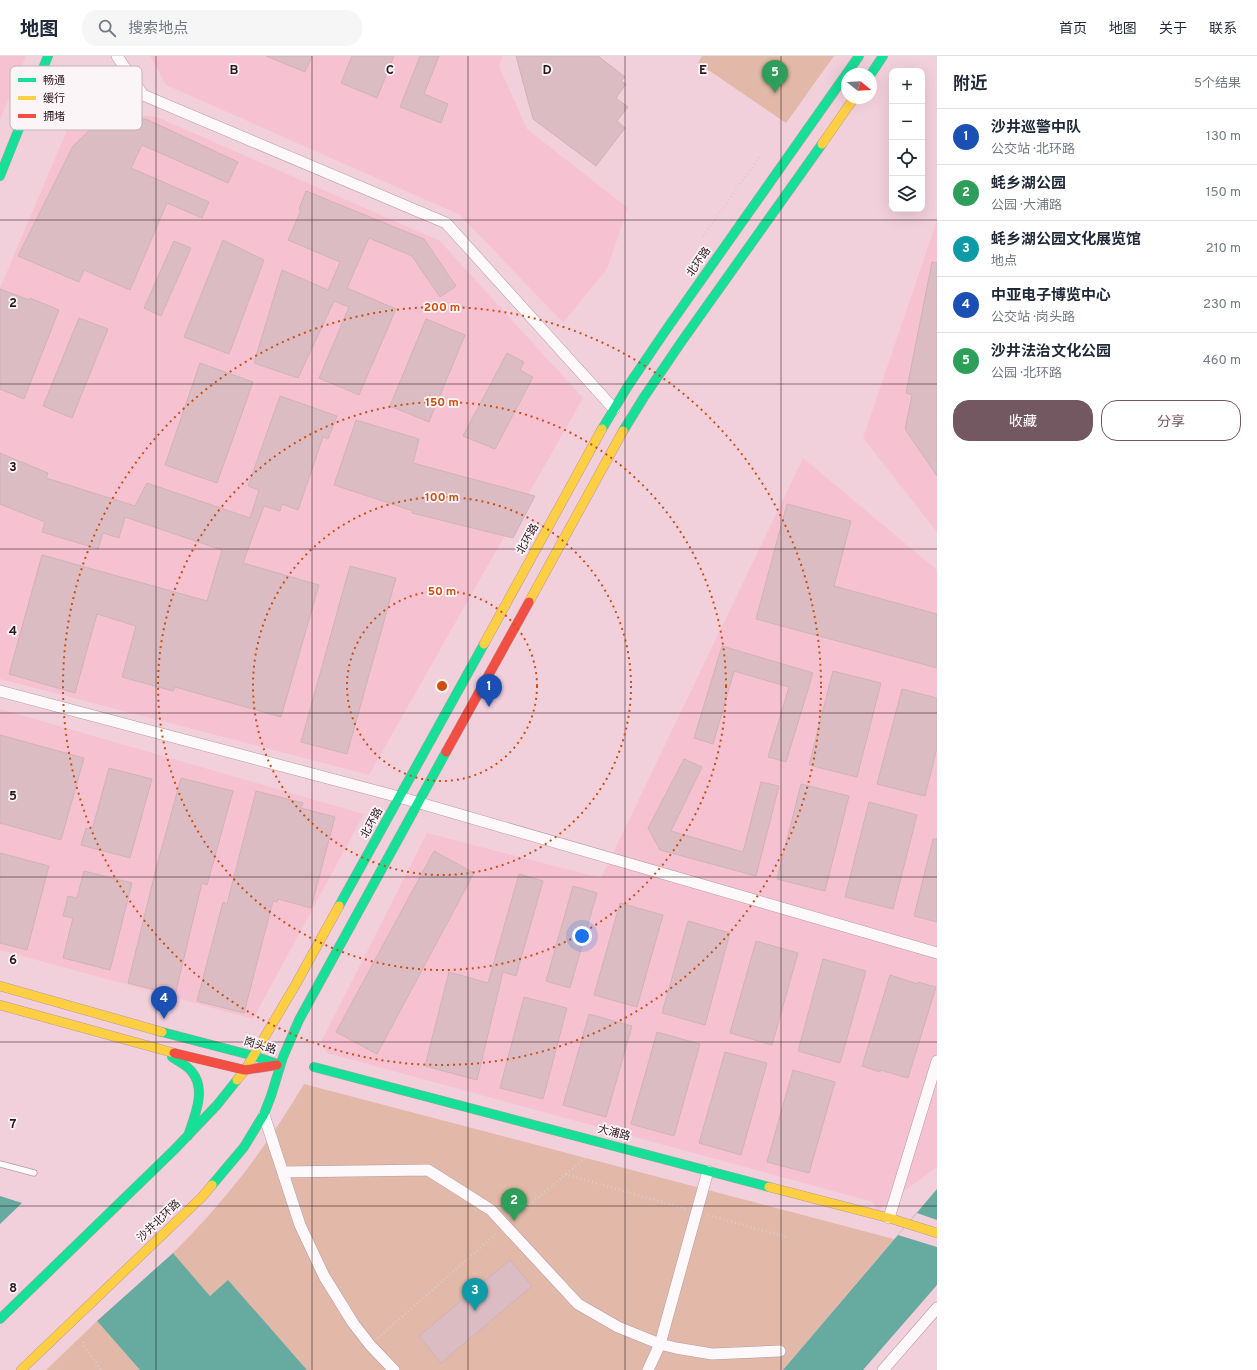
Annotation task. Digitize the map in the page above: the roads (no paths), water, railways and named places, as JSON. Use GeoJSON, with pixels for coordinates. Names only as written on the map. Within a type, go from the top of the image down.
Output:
{"type":"FeatureCollection","features":[{"type":"Feature","properties":{"kind":"main road"},"geometry":{"type":"LineString","coordinates":[[44,66],[48,56]]}},
{"type":"Feature","properties":{"kind":"main road","name":"北环路"},"geometry":{"type":"LineString","coordinates":[[254,1056],[296,984],[614,409],[666,330],[859,56]]}},
{"type":"Feature","properties":{"kind":"main road"},"geometry":{"type":"LineString","coordinates":[[875,68],[883,56]]}},
{"type":"Feature","properties":{"kind":"main road"},"geometry":{"type":"LineString","coordinates":[[280,1065],[313,994],[644,396],[850,104]]}},
{"type":"Feature","properties":{"kind":"main road"},"geometry":{"type":"LineString","coordinates":[[0,176],[18,130]]}},
{"type":"Feature","properties":{"kind":"main road","name":"岗头路"},"geometry":{"type":"LineString","coordinates":[[0,986],[254,1056],[280,1065]]}},
{"type":"Feature","properties":{"kind":"main road","name":"岗头路"},"geometry":{"type":"LineString","coordinates":[[0,1005],[155,1048],[245,1070],[280,1065]]}},
{"type":"Feature","properties":{"kind":"main road"},"geometry":{"type":"LineString","coordinates":[[155,1048],[186,1065],[195,1075],[200,1089],[198,1104],[188,1136]]}},
{"type":"Feature","properties":{"kind":"main road"},"geometry":{"type":"LineString","coordinates":[[0,1318],[188,1136],[217,1105],[245,1070],[254,1056]]}},
{"type":"Feature","properties":{"kind":"main road","name":"沙井北环路"},"geometry":{"type":"LineString","coordinates":[[21,1370],[202,1197],[227,1169],[251,1137],[264,1115],[274,1091],[280,1065]]}},
{"type":"Feature","properties":{"kind":"main road","name":"大浦路"},"geometry":{"type":"LineString","coordinates":[[314,1067],[889,1218],[937,1233]]}},
{"type":"Feature","properties":{"kind":"street"},"geometry":{"type":"LineString","coordinates":[[117,56],[124,66]]}},
{"type":"Feature","properties":{"kind":"street"},"geometry":{"type":"LineString","coordinates":[[143,95],[446,223],[614,409]]}},
{"type":"Feature","properties":{"kind":"street"},"geometry":{"type":"LineString","coordinates":[[0,691],[399,797],[937,953]]}},
{"type":"Feature","properties":{"kind":"street"},"geometry":{"type":"LineString","coordinates":[[889,1218],[937,1061]]}},
{"type":"Feature","properties":{"kind":"street"},"geometry":{"type":"LineString","coordinates":[[264,1115],[300,1225],[324,1276],[345,1311],[370,1345],[394,1370]]}},
{"type":"Feature","properties":{"kind":"street"},"geometry":{"type":"LineString","coordinates":[[283,1172],[428,1170],[491,1210],[578,1304],[618,1327],[660,1344],[712,1354],[780,1351]]}},
{"type":"Feature","properties":{"kind":"street"},"geometry":{"type":"LineString","coordinates":[[648,1370],[660,1344],[708,1171]]}},
{"type":"Feature","properties":{"kind":"street"},"geometry":{"type":"LineString","coordinates":[[883,1370],[937,1308]]}},
{"type":"Feature","properties":{"kind":"lane"},"geometry":{"type":"LineString","coordinates":[[0,1164],[34,1173]]}},
{"type":"Feature","properties":{"kind":"place","name":"沙井法治文化公园"},"geometry":{"type":"Point","coordinates":[775,93]}},
{"type":"Feature","properties":{"kind":"place","name":"沙井巡警中队"},"geometry":{"type":"Point","coordinates":[489,707]}},
{"type":"Feature","properties":{"kind":"place","name":"中亚电子博览中心"},"geometry":{"type":"Point","coordinates":[164,1019]}},
{"type":"Feature","properties":{"kind":"place","name":"蚝乡湖公园"},"geometry":{"type":"Point","coordinates":[514,1221]}},
{"type":"Feature","properties":{"kind":"place","name":"蚝乡湖公园文化展览馆"},"geometry":{"type":"Point","coordinates":[475,1311]}}]}
